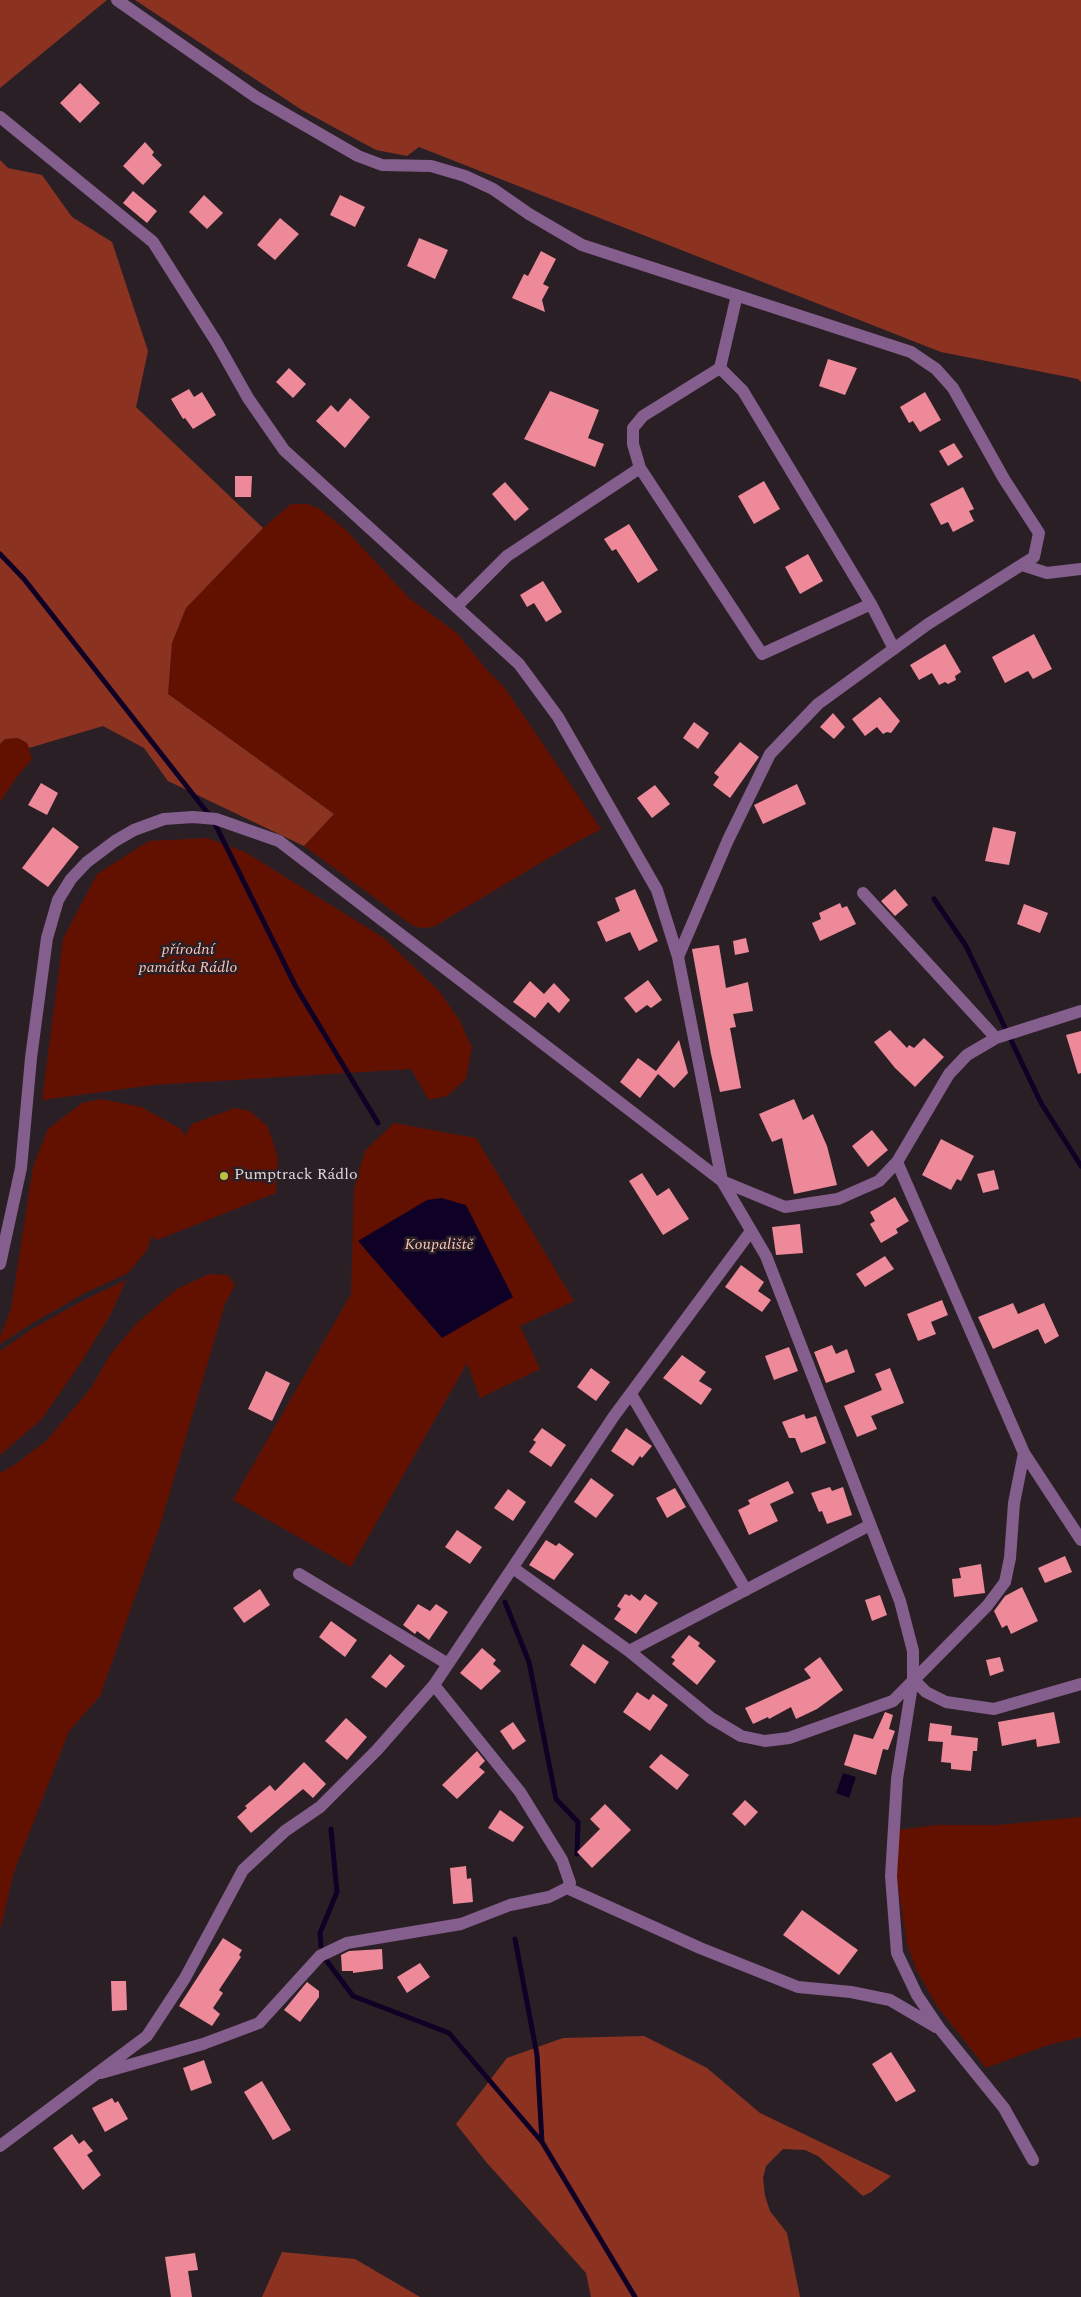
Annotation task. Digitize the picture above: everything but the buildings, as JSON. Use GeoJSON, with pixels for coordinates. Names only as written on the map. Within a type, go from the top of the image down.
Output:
{"type":"FeatureCollection","features":[{"type":"Feature","properties":{"kind":"street"},"geometry":{"type":"LineString","coordinates":[[117,0],[147,23],[256,96],[358,156],[382,166],[431,166],[465,176],[493,189],[529,214],[582,245],[911,352],[936,369],[953,388],[1004,479],[1039,533],[1034,557],[928,624],[818,704],[770,754],[728,840],[678,957]]}},
{"type":"Feature","properties":{"kind":"street"},"geometry":{"type":"LineString","coordinates":[[0,117],[153,242],[217,343],[248,398],[284,450],[519,664],[558,717],[657,890],[678,957],[722,1181],[766,1256],[900,1602],[913,1651],[913,1679],[897,1779],[891,1876],[897,1953],[917,1995],[940,2029],[1004,2108],[1033,2160]]}},
{"type":"Feature","properties":{"kind":"street"},"geometry":{"type":"LineString","coordinates":[[737,296],[720,368],[643,416],[633,428],[633,444],[640,468],[762,654],[871,604]]}},
{"type":"Feature","properties":{"kind":"street"},"geometry":{"type":"LineString","coordinates":[[720,368],[743,391],[871,604],[894,649]]}},
{"type":"Feature","properties":{"kind":"street"},"geometry":{"type":"LineString","coordinates":[[456,607],[507,556],[640,468]]}},
{"type":"Feature","properties":{"kind":"street"},"geometry":{"type":"LineString","coordinates":[[1022,565],[1047,573],[1081,569]]}},
{"type":"Feature","properties":{"kind":"street"},"geometry":{"type":"LineString","coordinates":[[0,1264],[21,1168],[31,1058],[47,938],[58,900],[71,879],[87,862],[128,834],[164,819],[193,817],[216,819],[279,841],[722,1181],[785,1208],[838,1199],[879,1181],[897,1162],[949,1074],[967,1055],[996,1038],[1081,1011]]}},
{"type":"Feature","properties":{"kind":"street"},"geometry":{"type":"LineString","coordinates":[[863,893],[996,1038]]}},
{"type":"Feature","properties":{"kind":"street"},"geometry":{"type":"LineString","coordinates":[[897,1162],[1024,1453],[1081,1540]]}},
{"type":"Feature","properties":{"kind":"street"},"geometry":{"type":"LineString","coordinates":[[0,2146],[147,2036],[186,1978],[243,1870],[285,1831],[320,1807],[376,1750],[434,1685],[631,1394],[751,1231]]}},
{"type":"Feature","properties":{"kind":"street"},"geometry":{"type":"LineString","coordinates":[[631,1394],[746,1590]]}},
{"type":"Feature","properties":{"kind":"street"},"geometry":{"type":"LineString","coordinates":[[513,1568],[629,1650],[711,1718],[741,1736],[765,1741],[789,1738],[893,1701],[987,1606],[1005,1582],[1010,1558],[1014,1503],[1024,1453]]}},
{"type":"Feature","properties":{"kind":"street"},"geometry":{"type":"LineString","coordinates":[[629,1650],[870,1525]]}},
{"type":"Feature","properties":{"kind":"street"},"geometry":{"type":"LineString","coordinates":[[299,1574],[448,1664]]}},
{"type":"Feature","properties":{"kind":"street"},"geometry":{"type":"LineString","coordinates":[[913,1679],[926,1692],[946,1702],[994,1709],[1081,1684]]}},
{"type":"Feature","properties":{"kind":"street"},"geometry":{"type":"LineString","coordinates":[[92,2076],[203,2044],[259,2023],[320,1956],[347,1943],[461,1924],[510,1905],[550,1897],[567,1888],[570,1883],[562,1860],[520,1792],[434,1685]]}},
{"type":"Feature","properties":{"kind":"street"},"geometry":{"type":"LineString","coordinates":[[567,1888],[700,1948],[798,1987],[851,1992],[890,2000],[940,2029]]}},
{"type":"Feature","properties":{"kind":"green space"},"geometry":{"type":"Polygon","coordinates":[[[291,504],[307,504],[320,509],[346,530],[409,598],[457,633],[486,669],[504,687],[601,829],[433,927],[421,928],[413,926],[304,846],[334,814],[168,694],[172,643],[186,608],[263,528],[291,504]]]}},
{"type":"Feature","properties":{"kind":"green space"},"geometry":{"type":"Polygon","coordinates":[[[18,738],[27,743],[32,759],[0,802],[0,744],[5,739],[18,738]]]}},
{"type":"Feature","properties":{"kind":"green space","name":"přírodní památka Rádlo"},"geometry":{"type":"Polygon","coordinates":[[[207,838],[245,852],[384,938],[439,991],[460,1021],[472,1048],[466,1079],[447,1096],[429,1100],[411,1069],[153,1085],[42,1100],[63,939],[97,874],[149,841],[207,838]]]}},
{"type":"Feature","properties":{"kind":"green space"},"geometry":{"type":"Polygon","coordinates":[[[101,1099],[141,1107],[181,1129],[184,1136],[192,1124],[235,1108],[250,1111],[268,1127],[278,1158],[276,1193],[157,1240],[152,1236],[147,1250],[128,1273],[83,1294],[0,1344],[0,1337],[11,1309],[33,1167],[48,1129],[82,1103],[101,1099]]]}},
{"type":"Feature","properties":{"kind":"green space","name":"Koupaliště"},"geometry":{"type":"Polygon","coordinates":[[[394,1123],[476,1138],[574,1301],[520,1326],[540,1369],[480,1398],[467,1363],[351,1567],[233,1500],[351,1294],[354,1188],[365,1151],[394,1123]]]}},
{"type":"Feature","properties":{"kind":"green space"},"geometry":{"type":"Polygon","coordinates":[[[209,1274],[228,1275],[235,1285],[225,1304],[159,1529],[100,1696],[69,1731],[14,1872],[0,1930],[0,1473],[16,1464],[46,1441],[91,1388],[110,1355],[137,1323],[177,1289],[209,1274]]]}},
{"type":"Feature","properties":{"kind":"green space"},"geometry":{"type":"Polygon","coordinates":[[[126,1280],[111,1314],[82,1361],[41,1420],[0,1455],[0,1351],[32,1329],[82,1301],[126,1280]]]}},
{"type":"Feature","properties":{"kind":"green space"},"geometry":{"type":"Polygon","coordinates":[[[1081,1817],[1081,2037],[1048,2045],[986,2068],[937,2006],[916,1969],[907,1944],[896,1874],[899,1830],[936,1825],[998,1825],[1081,1817]]]}},
{"type":"Feature","properties":{"kind":"shaded area"},"geometry":{"type":"Polygon","coordinates":[[[0,0],[107,0],[0,88],[0,0]]]}},
{"type":"Feature","properties":{"kind":"shaded area"},"geometry":{"type":"Polygon","coordinates":[[[135,0],[1081,0],[1081,382],[1078,379],[941,352],[419,147],[407,156],[376,150],[302,110],[135,0]]]}},
{"type":"Feature","properties":{"kind":"shaded area"},"geometry":{"type":"Polygon","coordinates":[[[0,160],[8,168],[42,175],[72,217],[112,242],[148,351],[136,407],[263,528],[186,608],[172,643],[168,694],[334,814],[304,846],[168,781],[144,748],[103,726],[29,748],[27,743],[18,738],[5,739],[0,744],[0,160]]]}},
{"type":"Feature","properties":{"kind":"shaded area"},"geometry":{"type":"Polygon","coordinates":[[[441,1198],[466,1205],[513,1297],[442,1338],[358,1241],[427,1200],[441,1198]]]}},
{"type":"Feature","properties":{"kind":"shaded area"},"geometry":{"type":"Polygon","coordinates":[[[843,1773],[856,1777],[849,1798],[836,1793],[843,1773]]]}},
{"type":"Feature","properties":{"kind":"shaded area"},"geometry":{"type":"Polygon","coordinates":[[[644,2036],[707,2068],[760,2113],[891,2176],[863,2196],[818,2156],[805,2150],[783,2149],[766,2166],[763,2178],[765,2196],[770,2211],[787,2233],[800,2297],[591,2297],[586,2273],[487,2163],[456,2124],[507,2058],[563,2038],[644,2036]]]}},
{"type":"Feature","properties":{"kind":"shaded area"},"geometry":{"type":"Polygon","coordinates":[[[282,2252],[355,2259],[420,2297],[262,2297],[282,2252]]]}},
{"type":"Feature","properties":{"kind":"waterway"},"geometry":{"type":"LineString","coordinates":[[0,554],[24,579],[210,816]]}},
{"type":"Feature","properties":{"kind":"waterway"},"geometry":{"type":"LineString","coordinates":[[214,822],[296,987],[378,1123]]}},
{"type":"Feature","properties":{"kind":"waterway"},"geometry":{"type":"LineString","coordinates":[[934,899],[966,946],[1041,1103],[1081,1166]]}},
{"type":"Feature","properties":{"kind":"waterway"},"geometry":{"type":"LineString","coordinates":[[505,1602],[529,1662],[556,1799],[578,1822],[577,1854]]}},
{"type":"Feature","properties":{"kind":"waterway"},"geometry":{"type":"LineString","coordinates":[[321,1946],[320,1933],[337,1892],[331,1829]]}},
{"type":"Feature","properties":{"kind":"waterway"},"geometry":{"type":"LineString","coordinates":[[515,1939],[537,2055],[542,2142],[635,2297]]}},
{"type":"Feature","properties":{"kind":"waterway"},"geometry":{"type":"LineString","coordinates":[[326,1960],[353,1996],[449,2033],[542,2142]]}},
{"type":"Feature","properties":{"kind":"place","name":"Pumptrack Rádlo"},"geometry":{"type":"Point","coordinates":[224,1176]}}]}
